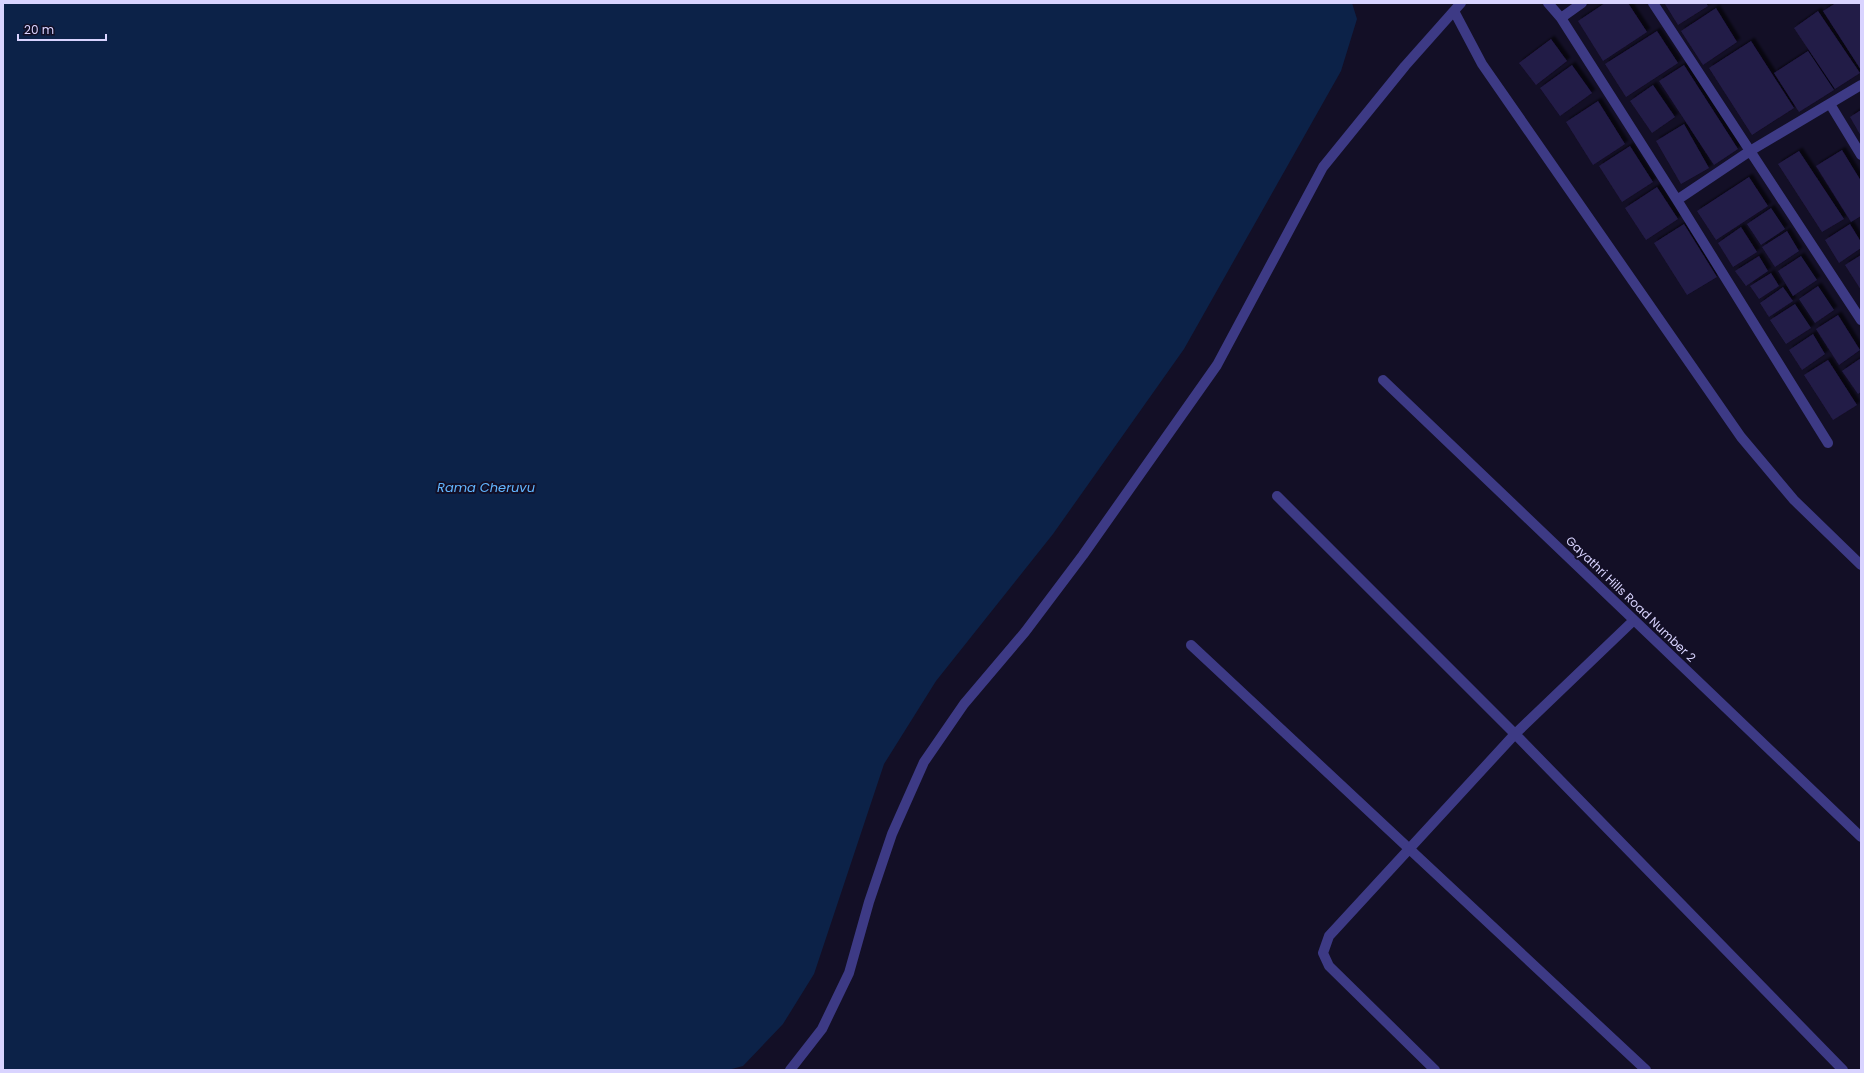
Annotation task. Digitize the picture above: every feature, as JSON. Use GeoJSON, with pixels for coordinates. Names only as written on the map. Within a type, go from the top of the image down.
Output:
{"type":"FeatureCollection","features":[{"type":"Feature","properties":{"kind":"street"},"geometry":{"type":"LineString","coordinates":[[790,1070],[822,1029],[849,973],[868,902],[892,834],[924,762],[964,704],[1025,632],[1083,555],[1217,365],[1323,168],[1404,66],[1461,3]]}},
{"type":"Feature","properties":{"kind":"street"},"geometry":{"type":"LineString","coordinates":[[1548,3],[1560,18],[1677,200],[1828,443]]}},
{"type":"Feature","properties":{"kind":"street"},"geometry":{"type":"LineString","coordinates":[[1560,18],[1582,3]]}},
{"type":"Feature","properties":{"kind":"street"},"geometry":{"type":"LineString","coordinates":[[1652,3],[1861,320]]}},
{"type":"Feature","properties":{"kind":"street"},"geometry":{"type":"LineString","coordinates":[[1454,11],[1482,64],[1741,437],[1794,500],[1861,565]]}},
{"type":"Feature","properties":{"kind":"street"},"geometry":{"type":"LineString","coordinates":[[1677,200],[1750,151],[1861,85]]}},
{"type":"Feature","properties":{"kind":"street"},"geometry":{"type":"LineString","coordinates":[[1830,104],[1861,155]]}},
{"type":"Feature","properties":{"kind":"street","name":"Gayathri Hills Road Number 2"},"geometry":{"type":"LineString","coordinates":[[1383,380],[1861,836]]}},
{"type":"Feature","properties":{"kind":"street"},"geometry":{"type":"LineString","coordinates":[[1277,496],[1515,734],[1843,1070]]}},
{"type":"Feature","properties":{"kind":"street"},"geometry":{"type":"LineString","coordinates":[[1435,1070],[1329,966],[1323,953],[1330,936],[1515,734],[1634,620]]}},
{"type":"Feature","properties":{"kind":"street"},"geometry":{"type":"LineString","coordinates":[[1191,645],[1646,1070]]}},
{"type":"Feature","properties":{"kind":"water","name":"Rama Cheruvu"},"geometry":{"type":"Polygon","coordinates":[[[3,3],[1352,3],[1357,19],[1341,71],[1184,349],[1053,534],[936,681],[884,764],[814,974],[783,1024],[743,1066],[728,1070],[3,1070],[3,3]]]}},
{"type":"Feature","properties":{"kind":"building"},"geometry":{"type":"Polygon","coordinates":[[[1605,3],[1628,3],[1647,32],[1603,61],[1578,21],[1605,3]]]}},
{"type":"Feature","properties":{"kind":"building"},"geometry":{"type":"Polygon","coordinates":[[[1706,3],[1708,6],[1678,25],[1665,4],[1706,3]]]}},
{"type":"Feature","properties":{"kind":"building"},"geometry":{"type":"Polygon","coordinates":[[[1836,3],[1861,3],[1861,70],[1823,11],[1836,3]]]}},
{"type":"Feature","properties":{"kind":"building"},"geometry":{"type":"Polygon","coordinates":[[[1716,8],[1737,42],[1703,65],[1681,31],[1716,8]]]}},
{"type":"Feature","properties":{"kind":"building"},"geometry":{"type":"Polygon","coordinates":[[[1818,11],[1860,73],[1835,89],[1794,28],[1818,11]]]}},
{"type":"Feature","properties":{"kind":"building"},"geometry":{"type":"Polygon","coordinates":[[[1657,31],[1678,63],[1626,97],[1605,64],[1657,31]]]}},
{"type":"Feature","properties":{"kind":"building"},"geometry":{"type":"Polygon","coordinates":[[[1551,39],[1567,61],[1536,85],[1519,63],[1551,39]]]}},
{"type":"Feature","properties":{"kind":"building"},"geometry":{"type":"Polygon","coordinates":[[[1751,41],[1794,108],[1752,135],[1709,68],[1751,41]]]}},
{"type":"Feature","properties":{"kind":"building"},"geometry":{"type":"Polygon","coordinates":[[[1808,51],[1834,90],[1799,112],[1774,73],[1808,51]]]}},
{"type":"Feature","properties":{"kind":"building"},"geometry":{"type":"Polygon","coordinates":[[[1572,65],[1592,93],[1560,116],[1540,88],[1572,65]]]}},
{"type":"Feature","properties":{"kind":"building"},"geometry":{"type":"Polygon","coordinates":[[[1684,65],[1738,149],[1714,165],[1659,81],[1684,65]]]}},
{"type":"Feature","properties":{"kind":"building"},"geometry":{"type":"Polygon","coordinates":[[[1653,85],[1675,117],[1652,133],[1630,101],[1653,85]]]}},
{"type":"Feature","properties":{"kind":"building"},"geometry":{"type":"Polygon","coordinates":[[[1598,101],[1625,144],[1593,165],[1566,122],[1598,101]]]}},
{"type":"Feature","properties":{"kind":"building"},"geometry":{"type":"Polygon","coordinates":[[[1861,110],[1861,136],[1850,117],[1861,110]]]}},
{"type":"Feature","properties":{"kind":"building"},"geometry":{"type":"Polygon","coordinates":[[[1684,124],[1709,168],[1681,184],[1656,141],[1684,124]]]}},
{"type":"Feature","properties":{"kind":"building"},"geometry":{"type":"Polygon","coordinates":[[[1630,146],[1653,182],[1622,202],[1599,166],[1630,146]]]}},
{"type":"Feature","properties":{"kind":"building"},"geometry":{"type":"Polygon","coordinates":[[[1842,150],[1861,181],[1861,216],[1851,222],[1816,166],[1842,150]]]}},
{"type":"Feature","properties":{"kind":"building"},"geometry":{"type":"Polygon","coordinates":[[[1799,151],[1844,219],[1822,232],[1778,164],[1799,151]]]}},
{"type":"Feature","properties":{"kind":"building"},"geometry":{"type":"Polygon","coordinates":[[[1749,177],[1768,206],[1716,240],[1697,211],[1749,177]]]}},
{"type":"Feature","properties":{"kind":"building"},"geometry":{"type":"Polygon","coordinates":[[[1657,187],[1678,219],[1646,240],[1625,208],[1657,187]]]}},
{"type":"Feature","properties":{"kind":"building"},"geometry":{"type":"Polygon","coordinates":[[[1771,208],[1785,229],[1761,245],[1747,224],[1771,208]]]}},
{"type":"Feature","properties":{"kind":"building"},"geometry":{"type":"Polygon","coordinates":[[[1684,224],[1717,277],[1687,295],[1654,243],[1684,224]]]}},
{"type":"Feature","properties":{"kind":"building"},"geometry":{"type":"Polygon","coordinates":[[[1850,224],[1861,242],[1861,248],[1839,263],[1825,240],[1850,224]]]}},
{"type":"Feature","properties":{"kind":"building"},"geometry":{"type":"Polygon","coordinates":[[[1741,227],[1757,252],[1733,267],[1718,243],[1741,227]]]}},
{"type":"Feature","properties":{"kind":"building"},"geometry":{"type":"Polygon","coordinates":[[[1787,231],[1799,251],[1775,267],[1762,247],[1787,231]]]}},
{"type":"Feature","properties":{"kind":"building"},"geometry":{"type":"Polygon","coordinates":[[[1861,255],[1861,290],[1845,265],[1861,255]]]}},
{"type":"Feature","properties":{"kind":"building"},"geometry":{"type":"Polygon","coordinates":[[[1759,256],[1768,271],[1746,286],[1735,271],[1759,256]]]}},
{"type":"Feature","properties":{"kind":"building"},"geometry":{"type":"Polygon","coordinates":[[[1801,256],[1817,280],[1793,296],[1778,271],[1801,256]]]}},
{"type":"Feature","properties":{"kind":"building"},"geometry":{"type":"Polygon","coordinates":[[[1771,273],[1779,286],[1759,299],[1750,286],[1771,273]]]}},
{"type":"Feature","properties":{"kind":"building"},"geometry":{"type":"Polygon","coordinates":[[[1818,286],[1834,310],[1815,323],[1799,299],[1818,286]]]}},
{"type":"Feature","properties":{"kind":"building"},"geometry":{"type":"Polygon","coordinates":[[[1783,287],[1793,301],[1769,317],[1760,303],[1783,287]]]}},
{"type":"Feature","properties":{"kind":"building"},"geometry":{"type":"Polygon","coordinates":[[[1795,304],[1811,328],[1786,344],[1770,320],[1795,304]]]}},
{"type":"Feature","properties":{"kind":"building"},"geometry":{"type":"Polygon","coordinates":[[[1838,315],[1860,350],[1839,365],[1816,329],[1838,315]]]}},
{"type":"Feature","properties":{"kind":"building"},"geometry":{"type":"Polygon","coordinates":[[[1813,334],[1825,354],[1802,370],[1789,350],[1813,334]]]}},
{"type":"Feature","properties":{"kind":"building"},"geometry":{"type":"Polygon","coordinates":[[[1861,358],[1861,392],[1858,394],[1842,371],[1861,358]]]}},
{"type":"Feature","properties":{"kind":"building"},"geometry":{"type":"Polygon","coordinates":[[[1828,360],[1857,405],[1833,420],[1804,375],[1828,360]]]}}]}
